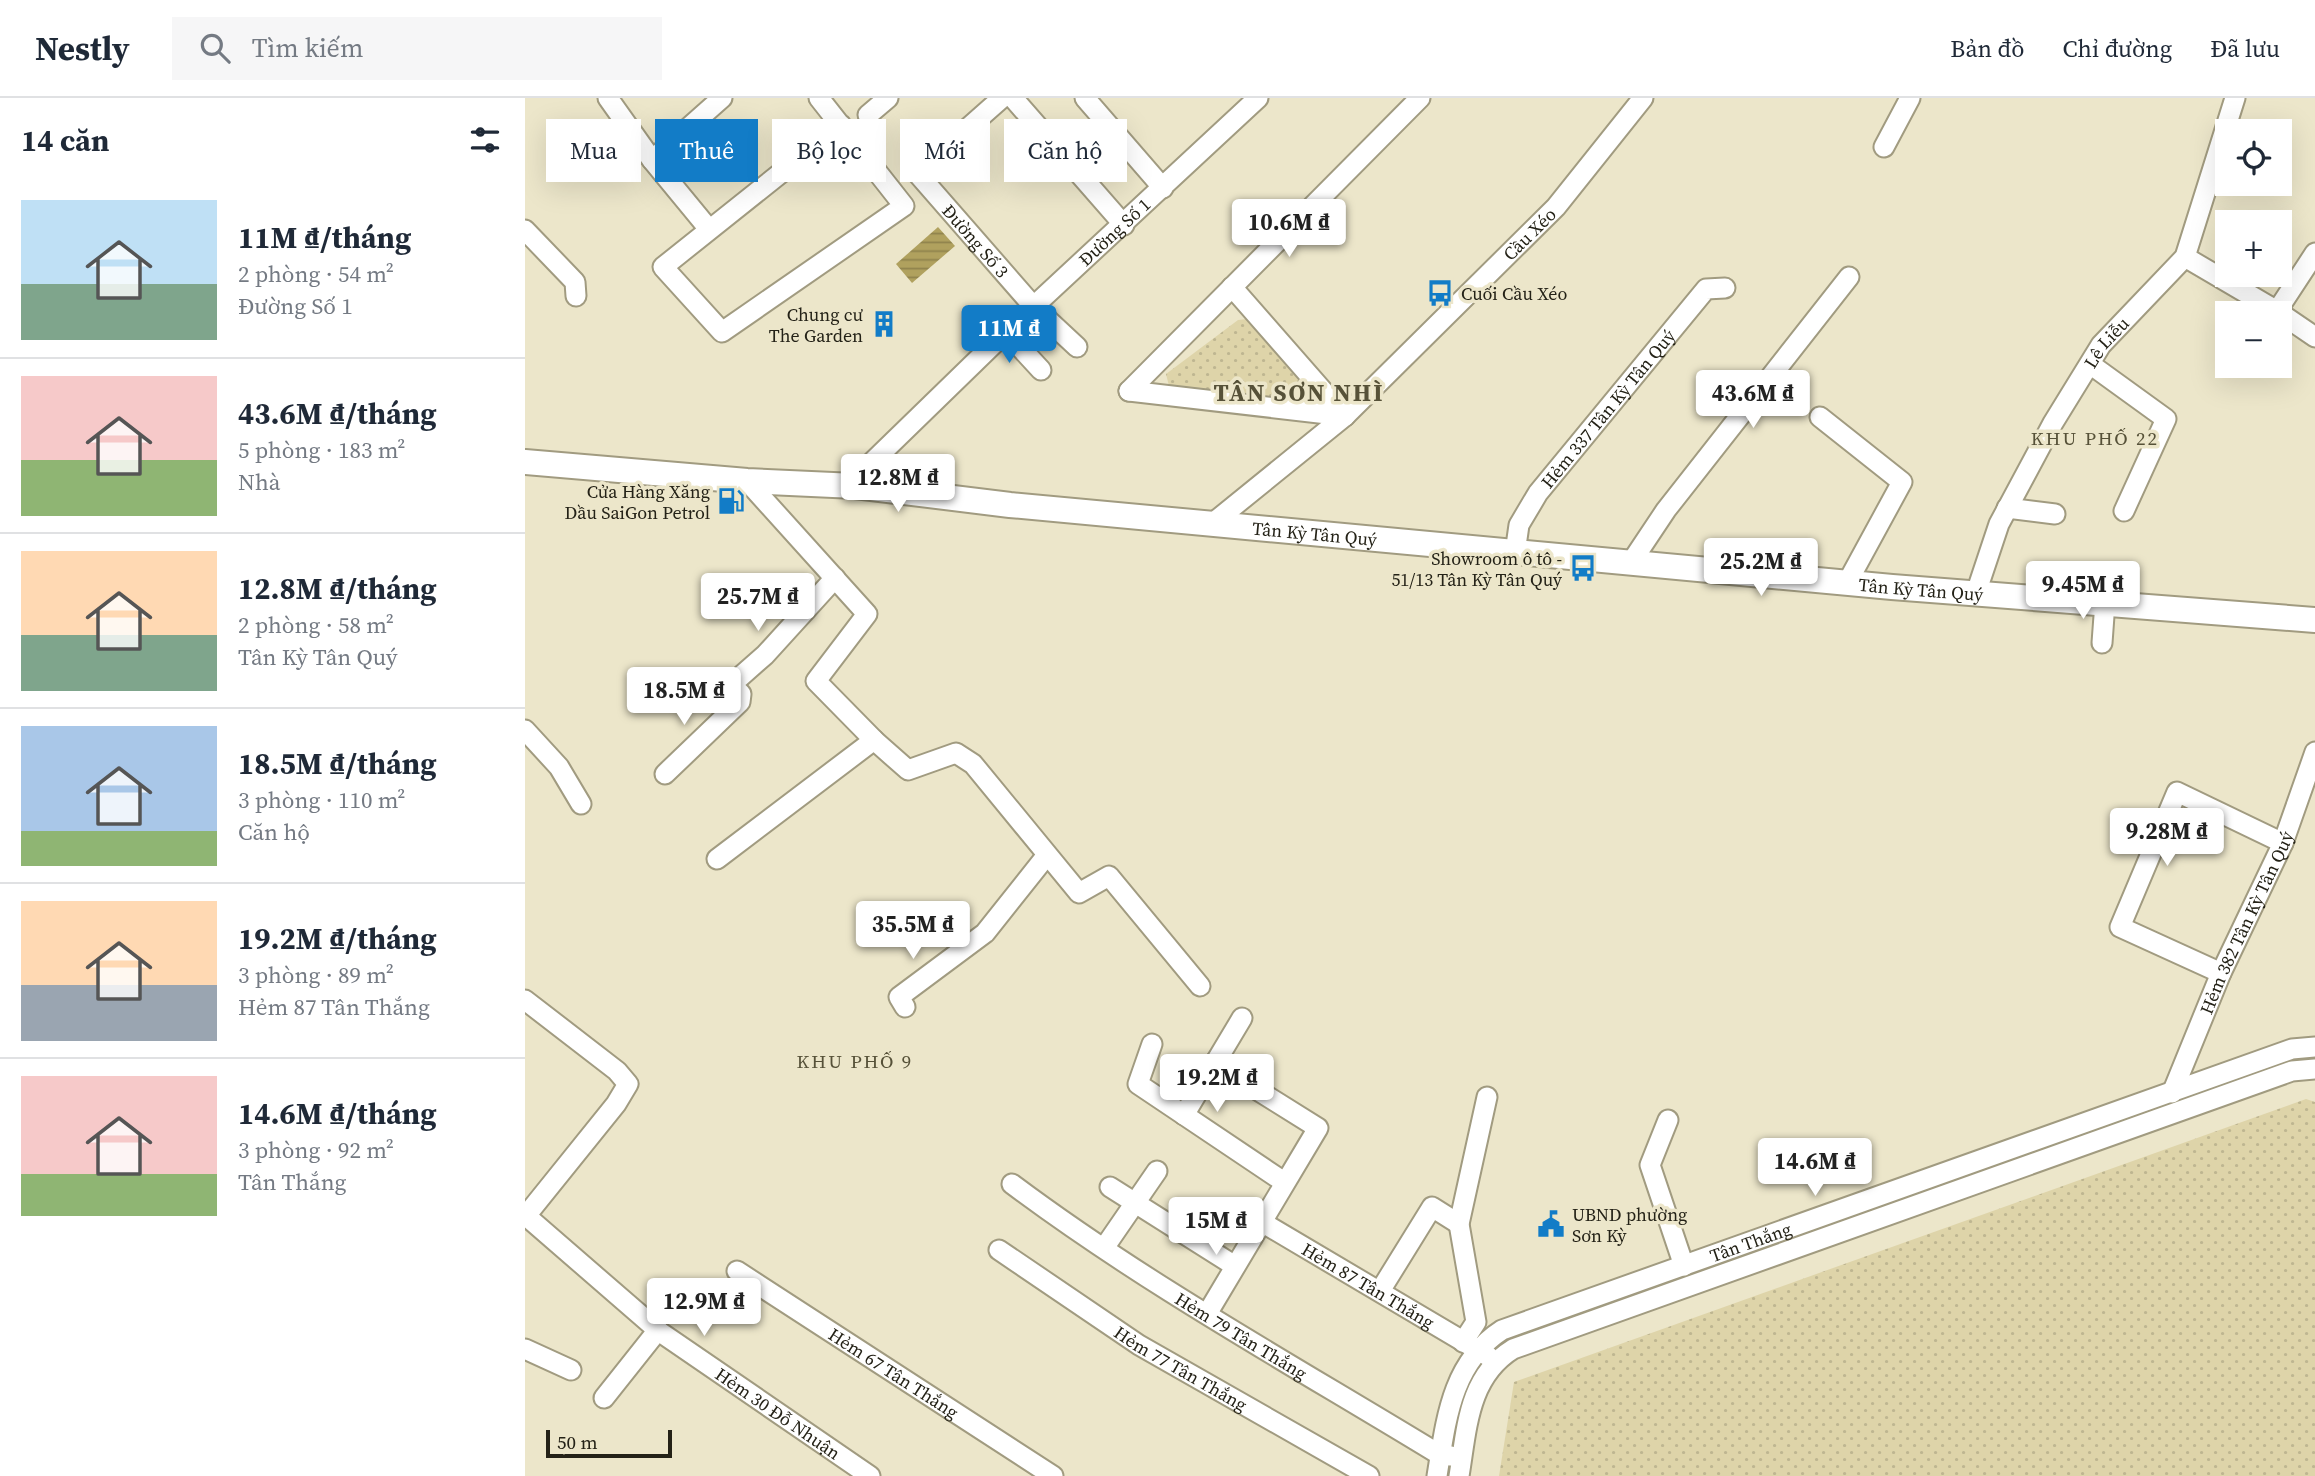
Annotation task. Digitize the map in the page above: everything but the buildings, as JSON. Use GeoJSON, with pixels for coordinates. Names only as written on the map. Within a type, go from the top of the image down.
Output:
{"type":"FeatureCollection","features":[{"type":"Feature","properties":{"kind":"main road","name":"Tân Kỳ Tân Quý"},"geometry":{"type":"LineString","coordinates":[[525,461],[747,481],[855,486],[1010,505],[1630,564],[2315,620]]}},
{"type":"Feature","properties":{"kind":"street"},"geometry":{"type":"LineString","coordinates":[[608,98],[652,160],[708,228]]}},
{"type":"Feature","properties":{"kind":"street"},"geometry":{"type":"LineString","coordinates":[[652,160],[722,98]]}},
{"type":"Feature","properties":{"kind":"street"},"geometry":{"type":"LineString","coordinates":[[819,98],[836,119]]}},
{"type":"Feature","properties":{"kind":"street"},"geometry":{"type":"LineString","coordinates":[[868,116],[888,98]]}},
{"type":"Feature","properties":{"kind":"street","name":"Đường Số 3"},"geometry":{"type":"LineString","coordinates":[[1002,98],[917,173],[1034,307],[1077,347]]}},
{"type":"Feature","properties":{"kind":"street"},"geometry":{"type":"LineString","coordinates":[[1013,98],[1124,225]]}},
{"type":"Feature","properties":{"kind":"street"},"geometry":{"type":"LineString","coordinates":[[1085,98],[1163,188]]}},
{"type":"Feature","properties":{"kind":"street"},"geometry":{"type":"LineString","coordinates":[[1345,416],[1129,391],[1420,98]]}},
{"type":"Feature","properties":{"kind":"street","name":"Cầu Xéo"},"geometry":{"type":"LineString","coordinates":[[1213,523],[1345,416],[1556,207],[1610,144],[1643,98]]}},
{"type":"Feature","properties":{"kind":"street"},"geometry":{"type":"LineString","coordinates":[[1884,147],[1910,98]]}},
{"type":"Feature","properties":{"kind":"street","name":"Lê Liễu"},"geometry":{"type":"LineString","coordinates":[[1976,593],[2007,508],[2101,345],[2185,257],[2235,98]]}},
{"type":"Feature","properties":{"kind":"street","name":"Đường Số 1"},"geometry":{"type":"LineString","coordinates":[[855,486],[863,471],[1006,332],[1163,188],[1250,101]]}},
{"type":"Feature","properties":{"kind":"street"},"geometry":{"type":"LineString","coordinates":[[772,178],[663,267],[722,332],[904,206],[885,182]]}},
{"type":"Feature","properties":{"kind":"street"},"geometry":{"type":"LineString","coordinates":[[525,230],[575,282],[576,296]]}},
{"type":"Feature","properties":{"kind":"street"},"geometry":{"type":"LineString","coordinates":[[2287,301],[2308,281],[2315,253]]}},
{"type":"Feature","properties":{"kind":"street"},"geometry":{"type":"LineString","coordinates":[[2185,257],[2260,301]]}},
{"type":"Feature","properties":{"kind":"street"},"geometry":{"type":"LineString","coordinates":[[1630,564],[1674,499],[1849,277]]}},
{"type":"Feature","properties":{"kind":"street"},"geometry":{"type":"LineString","coordinates":[[1233,287],[1345,416]]}},
{"type":"Feature","properties":{"kind":"street","name":"Hẻm 337 Tân Kỳ Tân Quý"},"geometry":{"type":"LineString","coordinates":[[1515,553],[1519,525],[1538,493],[1706,289],[1725,288]]}},
{"type":"Feature","properties":{"kind":"street"},"geometry":{"type":"LineString","coordinates":[[2292,321],[2315,337]]}},
{"type":"Feature","properties":{"kind":"street"},"geometry":{"type":"LineString","coordinates":[[1006,332],[1041,370]]}},
{"type":"Feature","properties":{"kind":"street"},"geometry":{"type":"LineString","coordinates":[[2090,364],[2166,419],[2124,511]]}},
{"type":"Feature","properties":{"kind":"street"},"geometry":{"type":"LineString","coordinates":[[1820,417],[1902,482],[1847,583]]}},
{"type":"Feature","properties":{"kind":"street"},"geometry":{"type":"LineString","coordinates":[[747,481],[867,614],[816,681],[908,770],[956,753],[973,764],[1079,893],[1109,876],[1201,986]]}},
{"type":"Feature","properties":{"kind":"street"},"geometry":{"type":"LineString","coordinates":[[2007,508],[2055,514]]}},
{"type":"Feature","properties":{"kind":"street"},"geometry":{"type":"LineString","coordinates":[[695,700],[715,685],[740,677],[765,654],[835,578]]}},
{"type":"Feature","properties":{"kind":"street"},"geometry":{"type":"LineString","coordinates":[[2102,643],[2105,602]]}},
{"type":"Feature","properties":{"kind":"street"},"geometry":{"type":"LineString","coordinates":[[664,774],[740,702],[741,694],[729,682]]}},
{"type":"Feature","properties":{"kind":"street"},"geometry":{"type":"LineString","coordinates":[[525,730],[559,767],[581,804]]}},
{"type":"Feature","properties":{"kind":"street"},"geometry":{"type":"LineString","coordinates":[[717,859],[874,740]]}},
{"type":"Feature","properties":{"kind":"street","name":"Hẻm 382 Tân Kỳ Tân Quý"},"geometry":{"type":"LineString","coordinates":[[2172,1093],[2221,973],[2283,843],[2315,752]]}},
{"type":"Feature","properties":{"kind":"street"},"geometry":{"type":"LineString","coordinates":[[2221,973],[2120,927],[2177,792],[2283,843]]}},
{"type":"Feature","properties":{"kind":"street"},"geometry":{"type":"LineString","coordinates":[[905,1007],[899,997],[985,933],[1047,855]]}},
{"type":"Feature","properties":{"kind":"street"},"geometry":{"type":"LineString","coordinates":[[525,1000],[617,1071],[628,1084],[616,1104],[525,1216]]}},
{"type":"Feature","properties":{"kind":"street"},"geometry":{"type":"LineString","coordinates":[[1184,1115],[1242,1018]]}},
{"type":"Feature","properties":{"kind":"street"},"geometry":{"type":"LineString","coordinates":[[1152,1044],[1138,1084],[1284,1182]]}},
{"type":"Feature","properties":{"kind":"street","name":"Tân Thắng"},"geometry":{"type":"LineString","coordinates":[[1437,1476],[1452,1397],[1470,1346],[1502,1330],[2292,1049],[2315,1047]]}},
{"type":"Feature","properties":{"kind":"street"},"geometry":{"type":"LineString","coordinates":[[1207,1314],[1260,1220],[1318,1128],[1213,1063]]}},
{"type":"Feature","properties":{"kind":"street","name":"Tân Thắng"},"geometry":{"type":"LineString","coordinates":[[1495,1360],[1513,1349],[2279,1076],[2315,1069]]}},
{"type":"Feature","properties":{"kind":"street"},"geometry":{"type":"LineString","coordinates":[[1470,1346],[1476,1322],[1459,1224],[1487,1097]]}},
{"type":"Feature","properties":{"kind":"street"},"geometry":{"type":"LineString","coordinates":[[1668,1120],[1650,1165],[1684,1266]]}},
{"type":"Feature","properties":{"kind":"street"},"geometry":{"type":"LineString","coordinates":[[1104,1248],[1157,1171]]}},
{"type":"Feature","properties":{"kind":"street","name":"Hẻm 79 Tân Thắng"},"geometry":{"type":"LineString","coordinates":[[1012,1184],[1104,1248],[1207,1314],[1440,1455]]}},
{"type":"Feature","properties":{"kind":"street"},"geometry":{"type":"LineString","coordinates":[[1110,1187],[1235,1266]]}},
{"type":"Feature","properties":{"kind":"street"},"geometry":{"type":"LineString","coordinates":[[1380,1291],[1432,1207],[1459,1224]]}},
{"type":"Feature","properties":{"kind":"street","name":"Hẻm 30 Đỗ Nhuận"},"geometry":{"type":"LineString","coordinates":[[525,1216],[658,1330],[870,1476]]}},
{"type":"Feature","properties":{"kind":"street","name":"Hẻm 87 Tân Thắng"},"geometry":{"type":"LineString","coordinates":[[1260,1220],[1495,1360]]}},
{"type":"Feature","properties":{"kind":"street","name":"Hẻm 77 Tân Thắng"},"geometry":{"type":"LineString","coordinates":[[999,1250],[1139,1345],[1369,1476]]}},
{"type":"Feature","properties":{"kind":"street","name":"Hẻm 67 Tân Thắng"},"geometry":{"type":"LineString","coordinates":[[737,1271],[1053,1476]]}},
{"type":"Feature","properties":{"kind":"street"},"geometry":{"type":"LineString","coordinates":[[604,1398],[658,1330]]}},
{"type":"Feature","properties":{"kind":"street"},"geometry":{"type":"LineString","coordinates":[[525,1349],[571,1370]]}},
{"type":"Feature","properties":{"kind":"street"},"geometry":{"type":"LineString","coordinates":[[1440,1455],[1461,1467],[1472,1404],[1480,1382],[1495,1360]]}},
{"type":"Feature","properties":{"kind":"shaded area"},"geometry":{"type":"Polygon","coordinates":[[[938,227],[955,246],[912,283],[896,264],[938,227]]]}},
{"type":"Feature","properties":{"kind":"shaded area"},"geometry":{"type":"Polygon","coordinates":[[[1256,318],[1315,396],[1311,405],[1169,386],[1166,374],[1238,320],[1256,318]]]}},
{"type":"Feature","properties":{"kind":"shaded area"},"geometry":{"type":"Polygon","coordinates":[[[2306,1099],[2315,1102],[2315,1476],[1499,1476],[1514,1382],[2306,1099]]]}},
{"type":"Feature","properties":{"kind":"place","name":"Cuối Cầu Xéo"},"geometry":{"type":"Point","coordinates":[1440,293]}},
{"type":"Feature","properties":{"kind":"place","name":"Chung cư The Garden"},"geometry":{"type":"Point","coordinates":[884,324]}},
{"type":"Feature","properties":{"kind":"place","name":"Cửa Hàng Xăng Dầu SaiGon Petrol"},"geometry":{"type":"Point","coordinates":[731,501]}},
{"type":"Feature","properties":{"kind":"place","name":"Showroom ô tô - 51/13 Tân Kỳ Tân Quý"},"geometry":{"type":"Point","coordinates":[1583,568]}},
{"type":"Feature","properties":{"kind":"place","name":"UBND phường Sơn Kỳ"},"geometry":{"type":"Point","coordinates":[1551,1224]}},
{"type":"Feature","properties":{"kind":"district","name":"TÂN SƠN NHÌ"},"geometry":{"type":"Point","coordinates":[1299,392]}},
{"type":"Feature","properties":{"kind":"district","name":"KHU PHỐ 22"},"geometry":{"type":"Point","coordinates":[2095,438]}},
{"type":"Feature","properties":{"kind":"district","name":"KHU PHỐ 9"},"geometry":{"type":"Point","coordinates":[855,1061]}}]}
